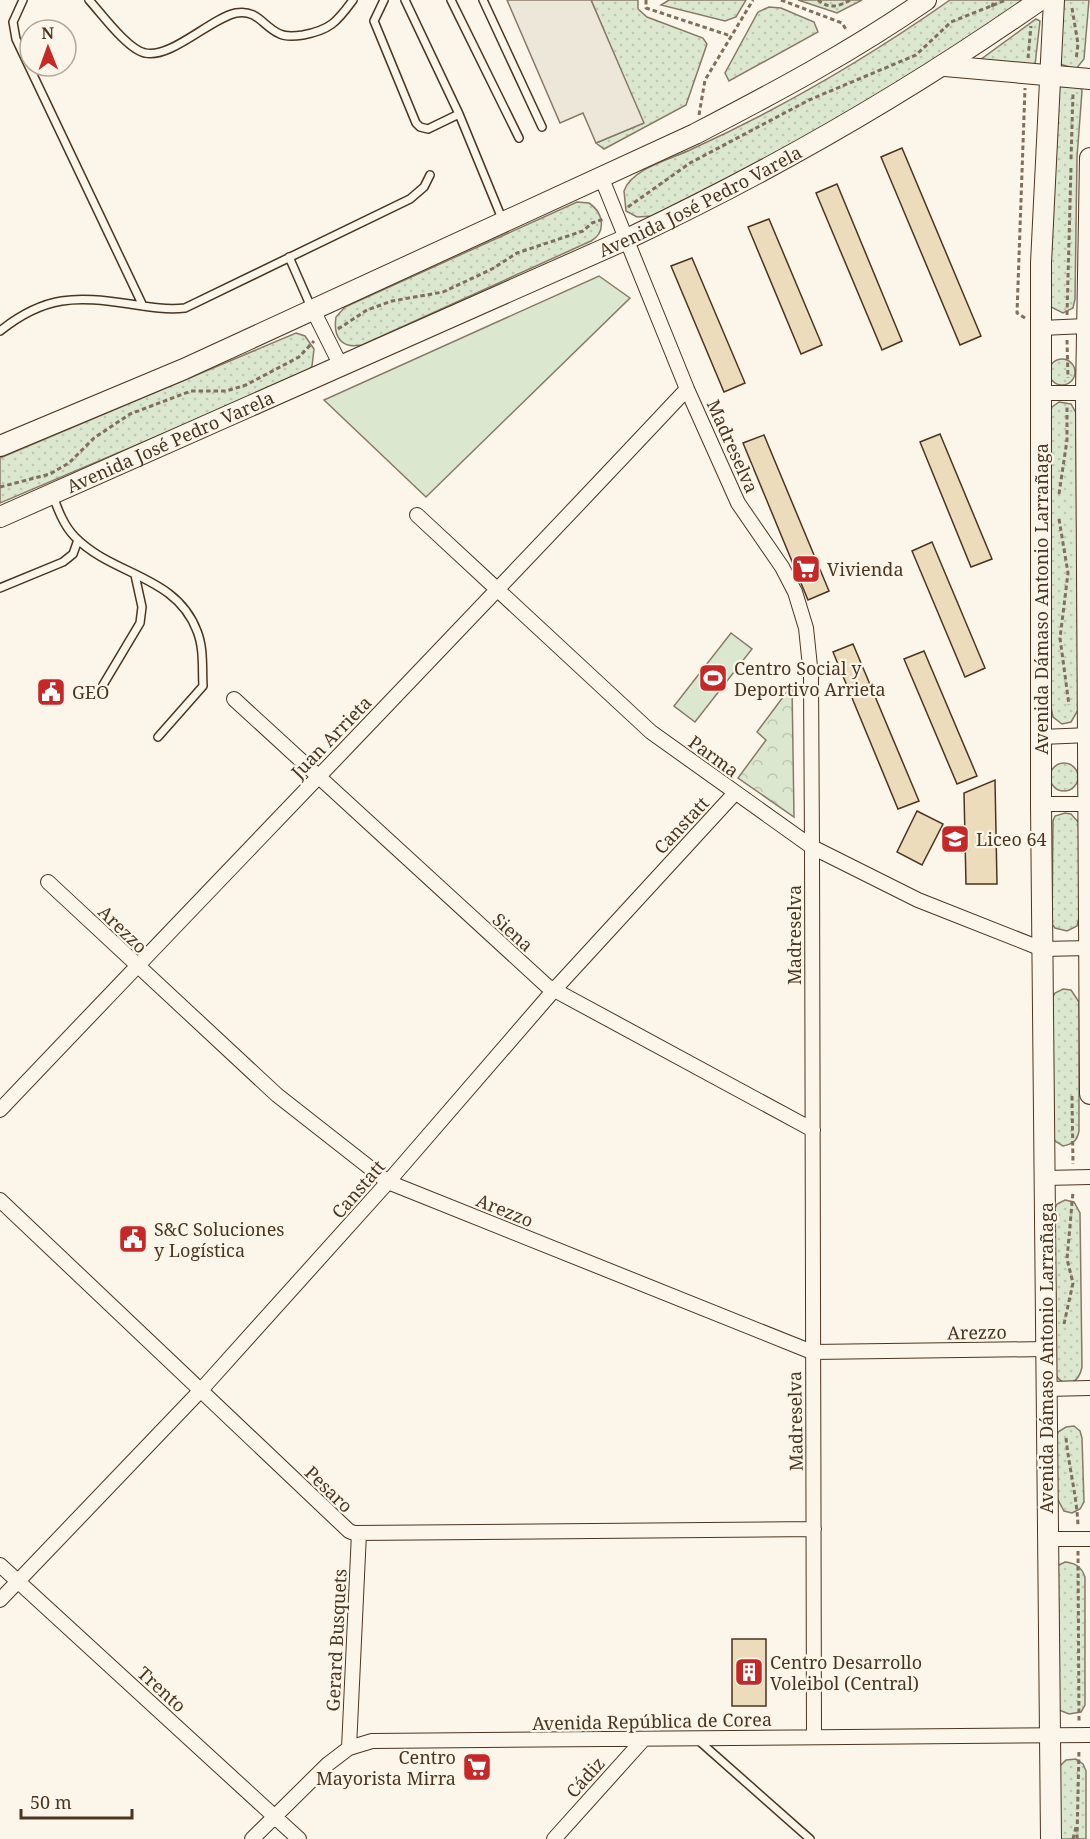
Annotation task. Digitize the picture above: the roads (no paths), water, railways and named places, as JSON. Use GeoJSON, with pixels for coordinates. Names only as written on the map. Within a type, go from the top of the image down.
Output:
{"type":"FeatureCollection","features":[{"type":"Feature","properties":{"kind":"street"},"geometry":{"type":"LineString","coordinates":[[0,446],[184,369],[602,179],[777,92],[856,46],[926,0]]}},
{"type":"Feature","properties":{"kind":"street","name":"Avenida Dámaso Antonio Larrañaga"},"geometry":{"type":"LineString","coordinates":[[1051,1839],[1041,804],[1041,328],[1048,75],[1054,0]]}},
{"type":"Feature","properties":{"kind":"street","name":"Avenida José Pedro Varela"},"geometry":{"type":"LineString","coordinates":[[0,517],[627,239],[720,195],[945,66],[1036,3]]}},
{"type":"Feature","properties":{"kind":"street"},"geometry":{"type":"LineString","coordinates":[[945,66],[1090,78]]}},
{"type":"Feature","properties":{"kind":"street"},"geometry":{"type":"LineString","coordinates":[[1090,158],[1086,393],[1090,1094]]}},
{"type":"Feature","properties":{"kind":"street","name":"Madreselva"},"geometry":{"type":"LineString","coordinates":[[602,179],[687,389],[738,503],[782,567],[795,592],[806,628],[811,676],[814,1736]]}},
{"type":"Feature","properties":{"kind":"street"},"geometry":{"type":"LineString","coordinates":[[313,310],[341,366]]}},
{"type":"Feature","properties":{"kind":"street"},"geometry":{"type":"LineString","coordinates":[[1041,328],[1088,325]]}},
{"type":"Feature","properties":{"kind":"street","name":"Juan Arrieta"},"geometry":{"type":"LineString","coordinates":[[0,1110],[316,777],[498,591],[687,389]]}},
{"type":"Feature","properties":{"kind":"street"},"geometry":{"type":"LineString","coordinates":[[1041,393],[1086,393]]}},
{"type":"Feature","properties":{"kind":"street","name":"Parma"},"geometry":{"type":"LineString","coordinates":[[417,515],[651,732],[812,847],[918,900],[1042,949]]}},
{"type":"Feature","properties":{"kind":"street","name":"Siena"},"geometry":{"type":"LineString","coordinates":[[234,699],[316,777],[554,990],[813,1130]]}},
{"type":"Feature","properties":{"kind":"street"},"geometry":{"type":"LineString","coordinates":[[1041,737],[1089,736]]}},
{"type":"Feature","properties":{"kind":"street","name":"Canstatt"},"geometry":{"type":"LineString","coordinates":[[0,1600],[201,1390],[388,1182],[554,990],[735,793]]}},
{"type":"Feature","properties":{"kind":"street"},"geometry":{"type":"LineString","coordinates":[[1041,804],[1088,807]]}},
{"type":"Feature","properties":{"kind":"street","name":"Arezzo"},"geometry":{"type":"LineString","coordinates":[[48,882],[136,967],[277,1095],[388,1182],[812,1352],[1046,1349]]}},
{"type":"Feature","properties":{"kind":"street"},"geometry":{"type":"LineString","coordinates":[[1042,949],[1089,949]]}},
{"type":"Feature","properties":{"kind":"street","name":"Avenida Dámaso Antonio Larrañaga"},"geometry":{"type":"LineString","coordinates":[[1045,1178],[1090,1178]]}},
{"type":"Feature","properties":{"kind":"street","name":"Pesaro"},"geometry":{"type":"LineString","coordinates":[[0,1200],[349,1531],[359,1533],[814,1529]]}},
{"type":"Feature","properties":{"kind":"street"},"geometry":{"type":"LineString","coordinates":[[1046,1389],[1090,1388]]}},
{"type":"Feature","properties":{"kind":"street","name":"Gerard Busquets"},"geometry":{"type":"LineString","coordinates":[[349,1748],[359,1533]]}},
{"type":"Feature","properties":{"kind":"street","name":"Avenida Dámaso Antonio Larrañaga"},"geometry":{"type":"LineString","coordinates":[[1047,1539],[1090,1539]]}},
{"type":"Feature","properties":{"kind":"street","name":"Trento"},"geometry":{"type":"LineString","coordinates":[[0,1565],[300,1839]]}},
{"type":"Feature","properties":{"kind":"street","name":"Avenida República de Corea"},"geometry":{"type":"LineString","coordinates":[[252,1839],[349,1748],[372,1741],[1090,1735]]}},
{"type":"Feature","properties":{"kind":"street","name":"Cádiz"},"geometry":{"type":"LineString","coordinates":[[554,1839],[643,1740]]}},
{"type":"Feature","properties":{"kind":"lane"},"geometry":{"type":"LineString","coordinates":[[22,0],[13,21],[16,39],[143,306]]}},
{"type":"Feature","properties":{"kind":"lane"},"geometry":{"type":"LineString","coordinates":[[89,0],[134,48],[146,54],[160,52],[236,13],[251,13],[280,34],[296,36],[322,32],[339,20],[353,0]]}},
{"type":"Feature","properties":{"kind":"lane"},"geometry":{"type":"LineString","coordinates":[[384,0],[374,21],[416,123],[420,128],[429,129],[459,114]]}},
{"type":"Feature","properties":{"kind":"lane"},"geometry":{"type":"LineString","coordinates":[[405,0],[459,114],[504,223]]}},
{"type":"Feature","properties":{"kind":"lane"},"geometry":{"type":"LineString","coordinates":[[451,0],[519,138]]}},
{"type":"Feature","properties":{"kind":"lane"},"geometry":{"type":"LineString","coordinates":[[483,0],[542,127]]}},
{"type":"Feature","properties":{"kind":"lane"},"geometry":{"type":"LineString","coordinates":[[0,331],[35,307],[58,301],[81,299],[169,310],[185,308],[410,199],[424,187],[430,175]]}},
{"type":"Feature","properties":{"kind":"lane"},"geometry":{"type":"LineString","coordinates":[[289,257],[313,310]]}},
{"type":"Feature","properties":{"kind":"lane"},"geometry":{"type":"LineString","coordinates":[[52,494],[61,516],[78,540],[105,560],[175,595],[189,613],[201,642],[203,686],[158,737]]}},
{"type":"Feature","properties":{"kind":"lane"},"geometry":{"type":"LineString","coordinates":[[0,588],[63,562],[73,554],[78,540]]}},
{"type":"Feature","properties":{"kind":"lane"},"geometry":{"type":"LineString","coordinates":[[103,685],[140,623],[142,607],[135,574]]}},
{"type":"Feature","properties":{"kind":"lane"},"geometry":{"type":"LineString","coordinates":[[696,1738],[810,1839]]}},
{"type":"Feature","properties":{"kind":"place","name":"Vivienda"},"geometry":{"type":"Point","coordinates":[806,569]}},
{"type":"Feature","properties":{"kind":"place","name":"Centro Social y Deportivo Arrieta"},"geometry":{"type":"Point","coordinates":[713,678]}},
{"type":"Feature","properties":{"kind":"place","name":"GEO"},"geometry":{"type":"Point","coordinates":[51,692]}},
{"type":"Feature","properties":{"kind":"place","name":"Liceo 64"},"geometry":{"type":"Point","coordinates":[955,839]}},
{"type":"Feature","properties":{"kind":"place","name":"S&C Soluciones y Logística"},"geometry":{"type":"Point","coordinates":[133,1239]}},
{"type":"Feature","properties":{"kind":"place","name":"Centro Desarrollo Voleibol (Central)"},"geometry":{"type":"Point","coordinates":[749,1672]}},
{"type":"Feature","properties":{"kind":"place","name":"Centro Mayorista Mirra"},"geometry":{"type":"Point","coordinates":[477,1767]}}]}
